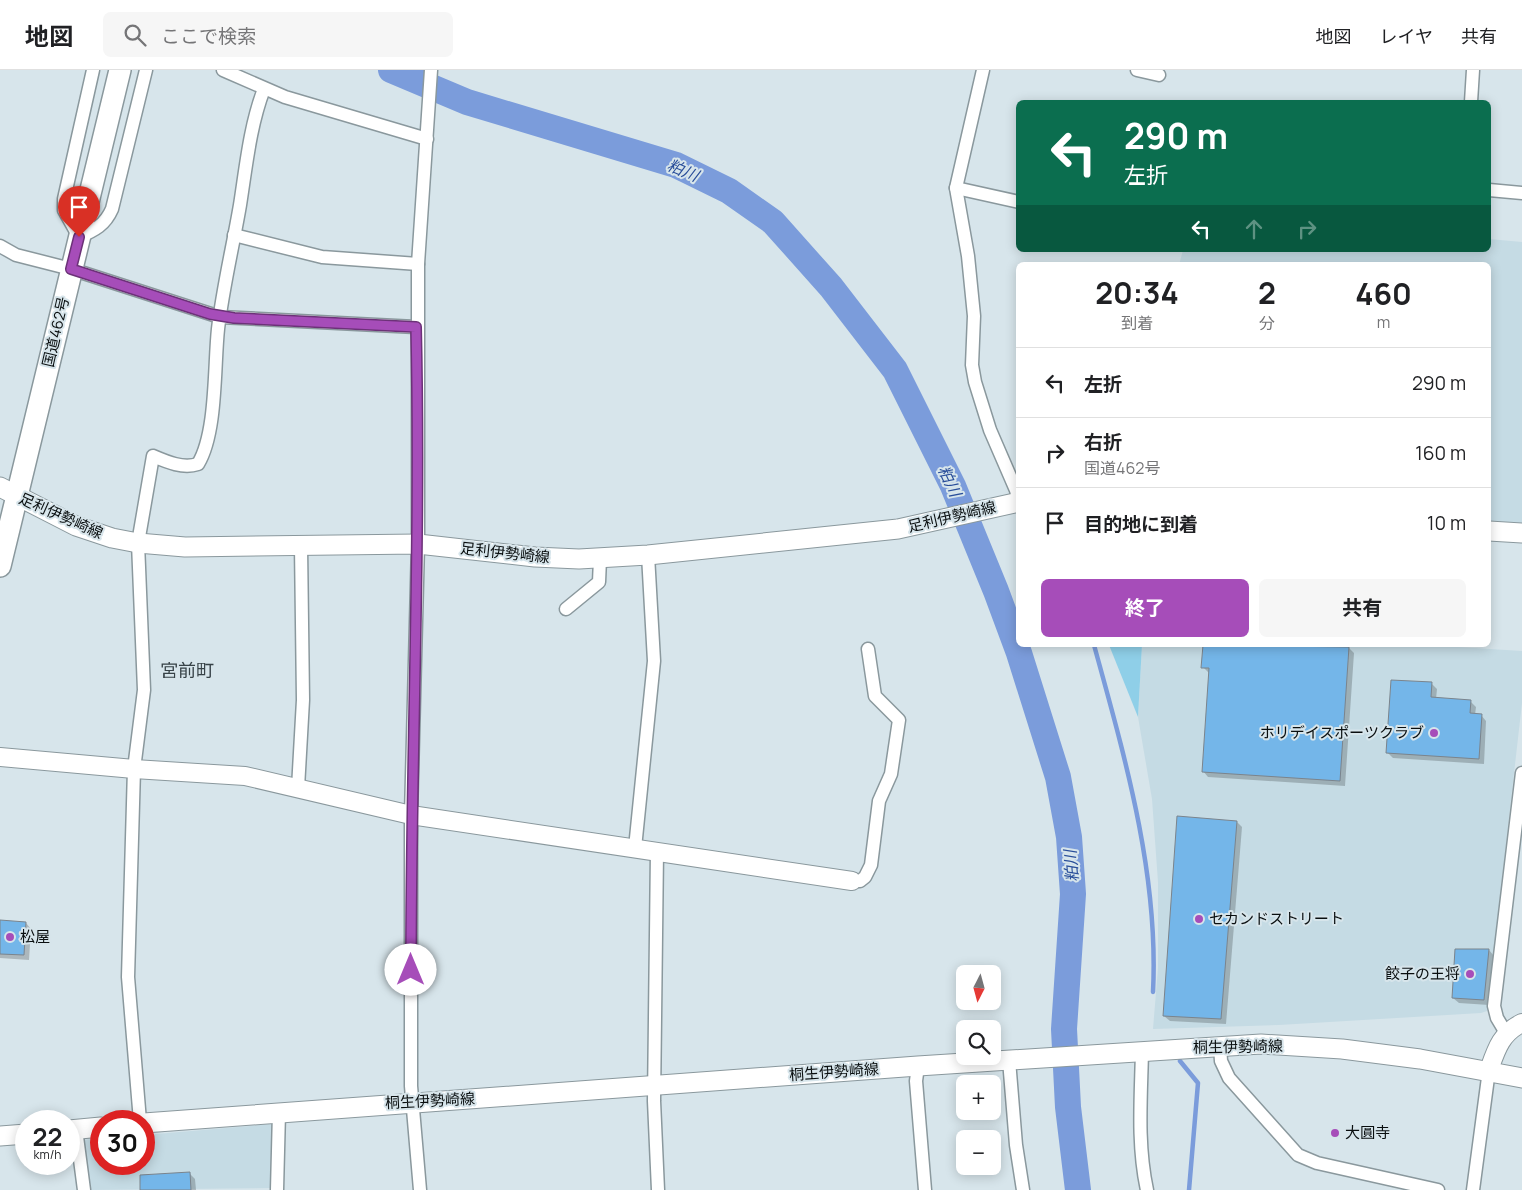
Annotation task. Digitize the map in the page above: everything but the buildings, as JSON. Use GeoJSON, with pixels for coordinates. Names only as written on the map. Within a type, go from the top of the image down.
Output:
{"type":"FeatureCollection","features":[{"type":"Feature","properties":{"kind":"highway","name":"国道462号"},"geometry":{"type":"LineString","coordinates":[[0,566],[8,492],[71,269],[120,70]]}},
{"type":"Feature","properties":{"kind":"main road","name":"足利伊勢崎線"},"geometry":{"type":"LineString","coordinates":[[8,492],[76,526],[112,538],[138,543],[185,547],[418,544],[535,557],[600,559],[904,528],[1016,503]]}},
{"type":"Feature","properties":{"kind":"main road"},"geometry":{"type":"LineString","coordinates":[[1491,531],[1522,533]]}},
{"type":"Feature","properties":{"kind":"main road","name":"桐生伊勢崎線"},"geometry":{"type":"LineString","coordinates":[[155,1122],[918,1066],[1261,1044],[1342,1049],[1489,1070],[1522,1078]]}},
{"type":"Feature","properties":{"kind":"main road"},"geometry":{"type":"LineString","coordinates":[[0,1136],[15,1135]]}},
{"type":"Feature","properties":{"kind":"street"},"geometry":{"type":"LineString","coordinates":[[93,70],[64,199],[64,210],[79,237],[99,228],[107,220],[118,186],[146,70]]}},
{"type":"Feature","properties":{"kind":"street"},"geometry":{"type":"LineString","coordinates":[[223,70],[264,89],[427,135]]}},
{"type":"Feature","properties":{"kind":"street"},"geometry":{"type":"LineString","coordinates":[[420,1190],[412,1102],[411,815],[418,544],[416,327],[418,264],[431,70]]}},
{"type":"Feature","properties":{"kind":"street"},"geometry":{"type":"LineString","coordinates":[[983,70],[956,188],[968,256],[974,316],[972,366],[975,382],[990,430],[1016,490]]}},
{"type":"Feature","properties":{"kind":"street"},"geometry":{"type":"LineString","coordinates":[[1137,70],[1159,75]]}},
{"type":"Feature","properties":{"kind":"street"},"geometry":{"type":"LineString","coordinates":[[1471,100],[1473,70]]}},
{"type":"Feature","properties":{"kind":"street"},"geometry":{"type":"LineString","coordinates":[[139,1110],[128,977],[134,769],[144,690],[138,543],[153,456],[165,461],[192,466],[198,464],[202,458],[211,417],[220,317],[259,102],[264,89]]}},
{"type":"Feature","properties":{"kind":"street"},"geometry":{"type":"LineString","coordinates":[[956,188],[1016,201]]}},
{"type":"Feature","properties":{"kind":"street"},"geometry":{"type":"LineString","coordinates":[[1491,190],[1522,193]]}},
{"type":"Feature","properties":{"kind":"street"},"geometry":{"type":"LineString","coordinates":[[234,235],[322,257],[418,264]]}},
{"type":"Feature","properties":{"kind":"street"},"geometry":{"type":"LineString","coordinates":[[0,246],[16,255],[71,269],[220,317],[416,327]]}},
{"type":"Feature","properties":{"kind":"street"},"geometry":{"type":"LineString","coordinates":[[298,788],[303,700],[301,546]]}},
{"type":"Feature","properties":{"kind":"street"},"geometry":{"type":"LineString","coordinates":[[635,848],[654,661],[648,555]]}},
{"type":"Feature","properties":{"kind":"street"},"geometry":{"type":"LineString","coordinates":[[566,609],[600,582],[600,559]]}},
{"type":"Feature","properties":{"kind":"street"},"geometry":{"type":"LineString","coordinates":[[0,756],[134,769],[245,776],[411,815],[860,881],[865,877],[871,865],[879,801],[891,774],[899,720],[875,696],[868,649]]}},
{"type":"Feature","properties":{"kind":"street"},"geometry":{"type":"LineString","coordinates":[[1506,1032],[1497,1018],[1494,1006],[1517,853],[1522,773]]}},
{"type":"Feature","properties":{"kind":"street"},"geometry":{"type":"LineString","coordinates":[[657,851],[655,1085],[658,1190]]}},
{"type":"Feature","properties":{"kind":"street"},"geometry":{"type":"LineString","coordinates":[[1473,1190],[1489,1070],[1499,1042],[1506,1032],[1522,1024]]}},
{"type":"Feature","properties":{"kind":"street"},"geometry":{"type":"LineString","coordinates":[[1220,1046],[1221,1062],[1229,1078],[1298,1155],[1317,1163],[1438,1190]]}},
{"type":"Feature","properties":{"kind":"street"},"geometry":{"type":"LineString","coordinates":[[1139,1052],[1139,1121],[1141,1155],[1147,1190]]}},
{"type":"Feature","properties":{"kind":"street"},"geometry":{"type":"LineString","coordinates":[[1012,1060],[1016,1145],[1023,1190]]}},
{"type":"Feature","properties":{"kind":"street"},"geometry":{"type":"LineString","coordinates":[[918,1066],[916,1081],[925,1190]]}},
{"type":"Feature","properties":{"kind":"street"},"geometry":{"type":"LineString","coordinates":[[277,1190],[279,1112]]}},
{"type":"Feature","properties":{"kind":"street"},"geometry":{"type":"LineString","coordinates":[[80,1170],[84,1190]]}},
{"type":"Feature","properties":{"kind":"shaded area"},"geometry":{"type":"Polygon","coordinates":[[[1491,239],[1522,242],[1522,524],[1491,522],[1491,262],[1180,262],[1182,252],[1491,252],[1491,239]]]}},
{"type":"Feature","properties":{"kind":"shaded area"},"geometry":{"type":"Polygon","coordinates":[[[1110,647],[1142,647],[1138,717],[1110,647]]]}},
{"type":"Feature","properties":{"kind":"shaded area"},"geometry":{"type":"Polygon","coordinates":[[[1142,647],[1458,647],[1522,651],[1522,703],[1487,1011],[1481,1013],[1279,1025],[1153,1029],[1158,968],[1158,882],[1152,799],[1138,717],[1142,647]]]}},
{"type":"Feature","properties":{"kind":"shaded area"},"geometry":{"type":"Polygon","coordinates":[[[272,1124],[273,1188],[89,1190],[83,1140],[90,1139],[90,1175],[155,1175],[155,1134],[272,1124]]]}},
{"type":"Feature","properties":{"kind":"waterway","name":"粕川"},"geometry":{"type":"LineString","coordinates":[[391,70],[467,102],[676,165],[729,191],[773,222],[831,287],[895,370],[953,486],[1016,645]]}},
{"type":"Feature","properties":{"kind":"waterway","name":"粕川"},"geometry":{"type":"LineString","coordinates":[[1017,647],[1058,777],[1069,837],[1073,894],[1064,1029],[1068,1107],[1078,1190]]}},
{"type":"Feature","properties":{"kind":"waterway"},"geometry":{"type":"LineString","coordinates":[[1095,647],[1128,773],[1145,860],[1151,904],[1153,992]]}},
{"type":"Feature","properties":{"kind":"waterway"},"geometry":{"type":"LineString","coordinates":[[1180,1061],[1198,1083],[1189,1190]]}},
{"type":"Feature","properties":{"kind":"place","name":"ホリデイスポーツクラブ"},"geometry":{"type":"Point","coordinates":[1434,733]}},
{"type":"Feature","properties":{"kind":"place","name":"セカンドストリート"},"geometry":{"type":"Point","coordinates":[1199,919]}},
{"type":"Feature","properties":{"kind":"place","name":"松屋"},"geometry":{"type":"Point","coordinates":[10,937]}},
{"type":"Feature","properties":{"kind":"place","name":"餃子の王将"},"geometry":{"type":"Point","coordinates":[1470,974]}},
{"type":"Feature","properties":{"kind":"place","name":"大圓寺"},"geometry":{"type":"Point","coordinates":[1335,1133]}},
{"type":"Feature","properties":{"kind":"district","name":"宮前町"},"geometry":{"type":"Point","coordinates":[187,671]}},
{"type":"Feature","properties":{"kind":"route"},"geometry":{"type":"LineString","coordinates":[[79,237],[71,269],[220,317],[416,327],[419,473],[411,815],[411,970]]}}]}
